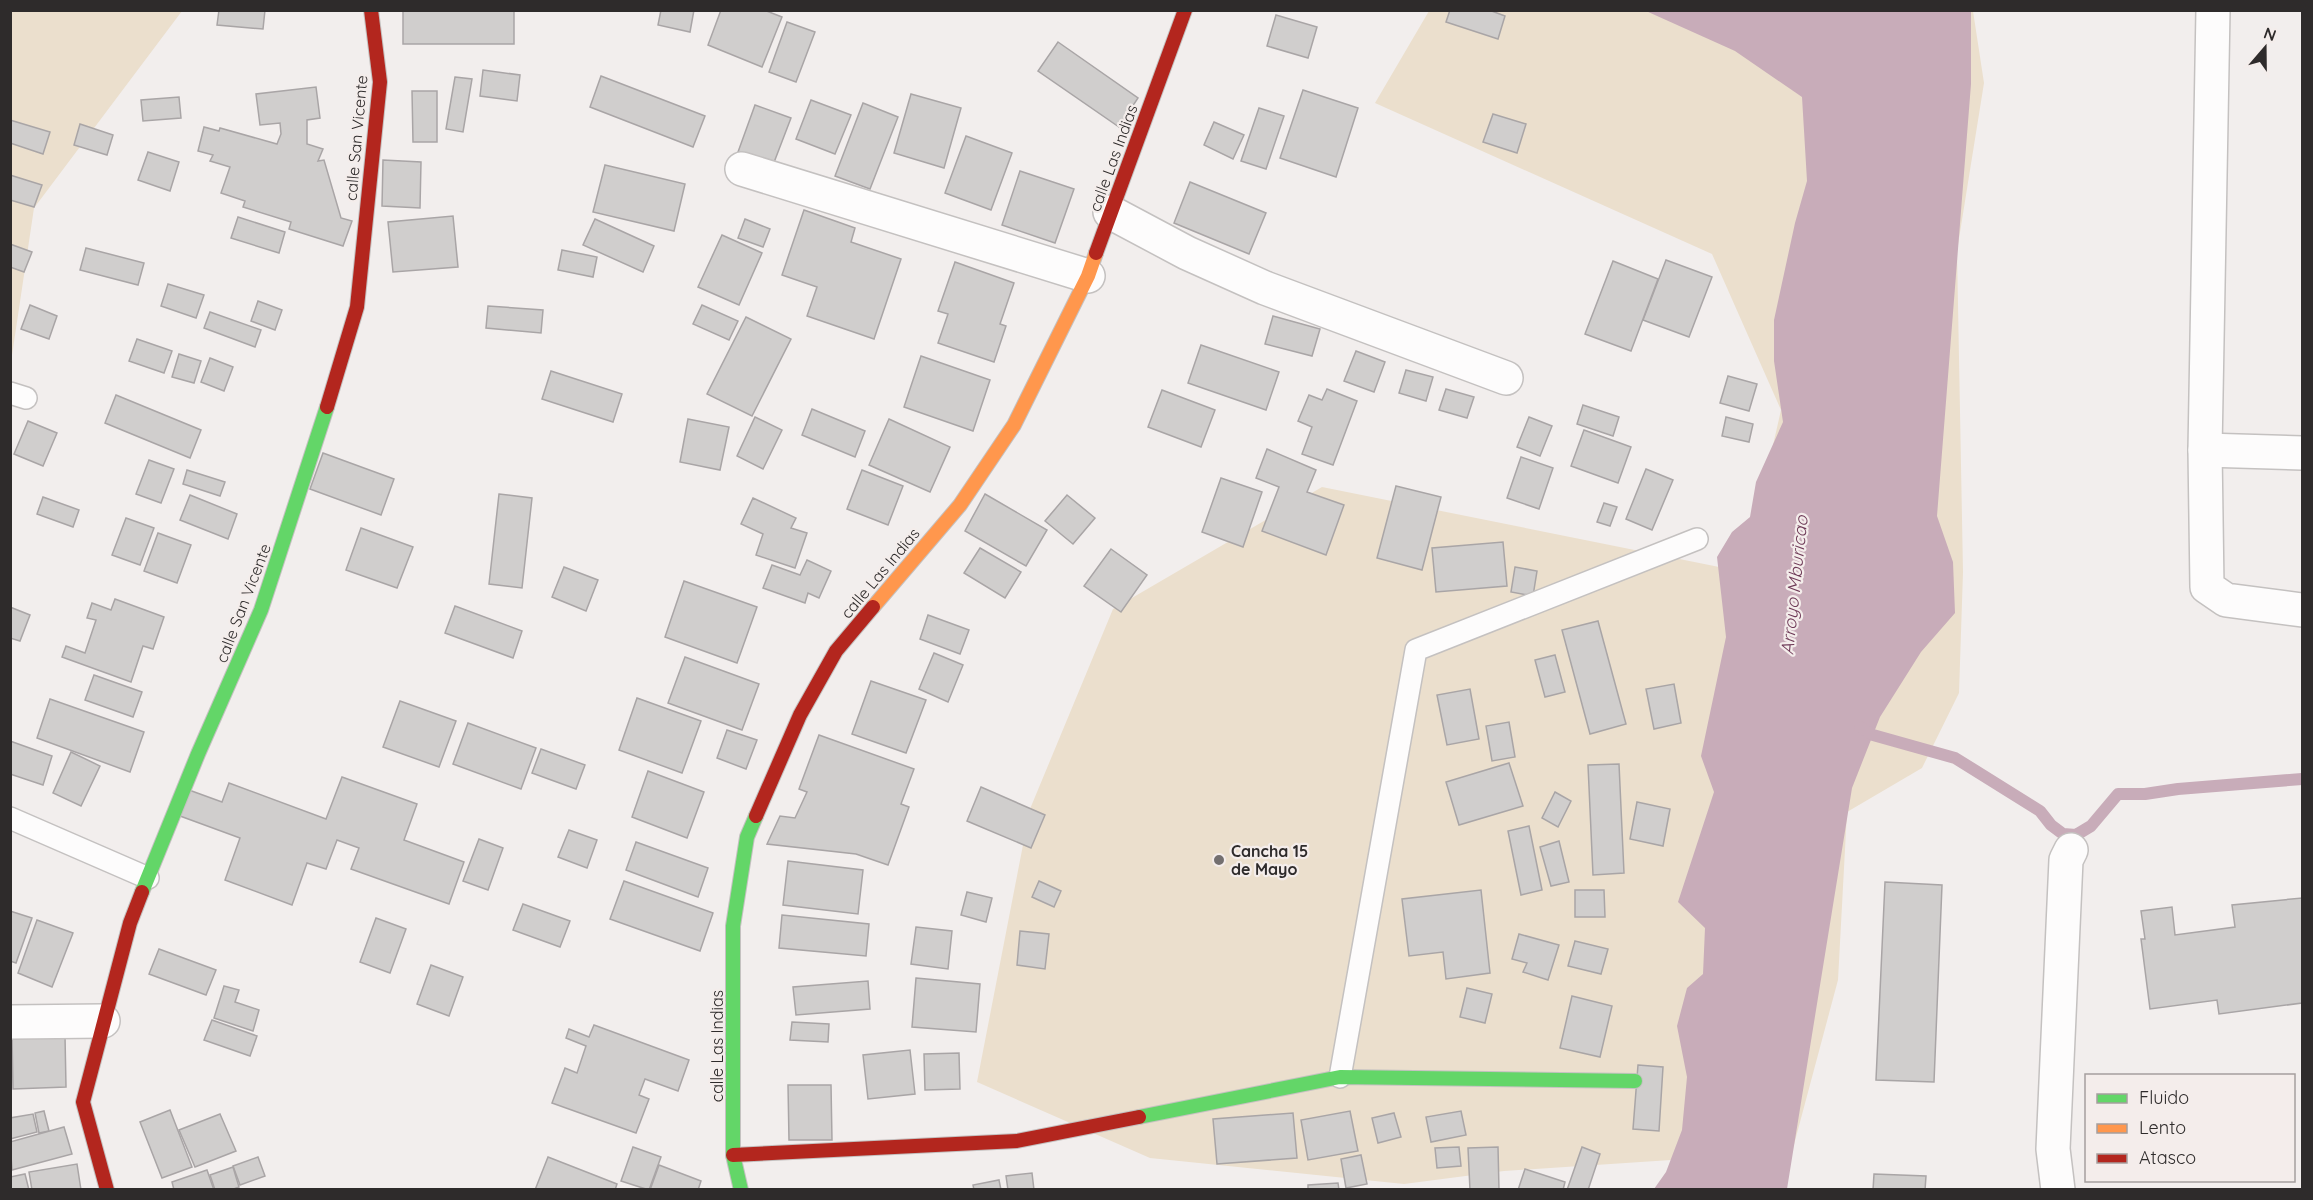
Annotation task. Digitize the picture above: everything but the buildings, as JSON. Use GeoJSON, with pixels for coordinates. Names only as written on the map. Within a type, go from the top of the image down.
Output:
{"type":"FeatureCollection","features":[{"type":"Feature","properties":{"kind":"street","name":"calle San Vicente"},"geometry":{"type":"LineString","coordinates":[[107,1190],[83,1102],[130,922],[198,754],[261,610],[304,482],[357,307],[380,82],[371,10]]}},
{"type":"Feature","properties":{"kind":"street","name":"calle Las Indias"},"geometry":{"type":"LineString","coordinates":[[741,1190],[733,1155],[733,926],[747,837],[800,715],[836,651],[960,505],[1014,424],[1088,276],[1185,10]]}},
{"type":"Feature","properties":{"kind":"street"},"geometry":{"type":"LineString","coordinates":[[2213,10],[2205,450],[2207,587],[2226,600],[2302,610]]}},
{"type":"Feature","properties":{"kind":"street"},"geometry":{"type":"LineString","coordinates":[[742,169],[1088,276]]}},
{"type":"Feature","properties":{"kind":"street"},"geometry":{"type":"LineString","coordinates":[[1110,212],[1187,253],[1265,288],[1506,378]]}},
{"type":"Feature","properties":{"kind":"street"},"geometry":{"type":"LineString","coordinates":[[2205,450],[2302,453]]}},
{"type":"Feature","properties":{"kind":"street"},"geometry":{"type":"LineString","coordinates":[[2058,1190],[2052,1149],[2066,860],[2071,850]]}},
{"type":"Feature","properties":{"kind":"street"},"geometry":{"type":"LineString","coordinates":[[10,1022],[103,1021]]}},
{"type":"Feature","properties":{"kind":"street"},"geometry":{"type":"LineString","coordinates":[[733,1155],[1017,1141],[1340,1077],[1635,1081]]}},
{"type":"Feature","properties":{"kind":"lane"},"geometry":{"type":"LineString","coordinates":[[1340,1077],[1416,650],[1697,539]]}},
{"type":"Feature","properties":{"kind":"lane"},"geometry":{"type":"LineString","coordinates":[[10,818],[148,878]]}},
{"type":"Feature","properties":{"kind":"shaded area"},"geometry":{"type":"Polygon","coordinates":[[[10,11],[182,11],[34,208],[11,362],[10,11]]]}},
{"type":"Feature","properties":{"kind":"shaded area"},"geometry":{"type":"Polygon","coordinates":[[[1429,11],[1973,11],[1984,83],[1957,251],[1963,572],[1959,693],[1922,768],[1847,812],[1838,980],[1792,1152],[1504,1171],[1404,1184],[1150,1158],[977,1082],[1030,809],[1113,609],[1322,487],[1744,572],[1781,410],[1712,254],[1375,103],[1429,11]]]}},
{"type":"Feature","properties":{"kind":"water","name":"Arroyo Mburicao"},"geometry":{"type":"Polygon","coordinates":[[[1646,11],[1971,11],[1971,84],[1937,516],[1953,562],[1955,613],[1921,652],[1880,717],[1852,788],[1787,1189],[1654,1189],[1666,1172],[1682,1130],[1687,1077],[1677,1026],[1687,988],[1703,974],[1705,928],[1678,902],[1714,792],[1701,756],[1726,637],[1717,557],[1732,532],[1750,517],[1756,482],[1783,422],[1774,361],[1774,320],[1795,223],[1807,181],[1802,97],[1735,51],[1646,11]]]}},
{"type":"Feature","properties":{"kind":"waterway"},"geometry":{"type":"LineString","coordinates":[[1860,727],[1873,735],[1955,758],[2040,811],[2051,825],[2063,834],[2076,835],[2091,826],[2118,794],[2145,794],[2178,789],[2302,779]]}},
{"type":"Feature","properties":{"kind":"traffic: fast"},"geometry":{"type":"LineString","coordinates":[[142,892],[198,754],[261,610],[327,407]]}},
{"type":"Feature","properties":{"kind":"traffic: fast"},"geometry":{"type":"LineString","coordinates":[[741,1190],[733,1155],[733,926],[747,837],[756,816]]}},
{"type":"Feature","properties":{"kind":"traffic: fast"},"geometry":{"type":"LineString","coordinates":[[1139,1117],[1340,1077],[1635,1081]]}},
{"type":"Feature","properties":{"kind":"traffic: slow"},"geometry":{"type":"LineString","coordinates":[[873,607],[960,505],[1014,425],[1088,276],[1096,253]]}},
{"type":"Feature","properties":{"kind":"traffic: jam"},"geometry":{"type":"LineString","coordinates":[[327,407],[357,307],[380,82],[371,10]]}},
{"type":"Feature","properties":{"kind":"traffic: jam"},"geometry":{"type":"LineString","coordinates":[[1096,253],[1185,10]]}},
{"type":"Feature","properties":{"kind":"traffic: jam"},"geometry":{"type":"LineString","coordinates":[[756,816],[800,715],[836,651],[873,607]]}},
{"type":"Feature","properties":{"kind":"traffic: jam"},"geometry":{"type":"LineString","coordinates":[[107,1190],[83,1102],[130,923],[142,892]]}},
{"type":"Feature","properties":{"kind":"traffic: jam"},"geometry":{"type":"LineString","coordinates":[[733,1155],[1017,1141],[1139,1117]]}},
{"type":"Feature","properties":{"kind":"place","name":"Cancha 15 de Mayo"},"geometry":{"type":"Point","coordinates":[1219,860]}}]}
